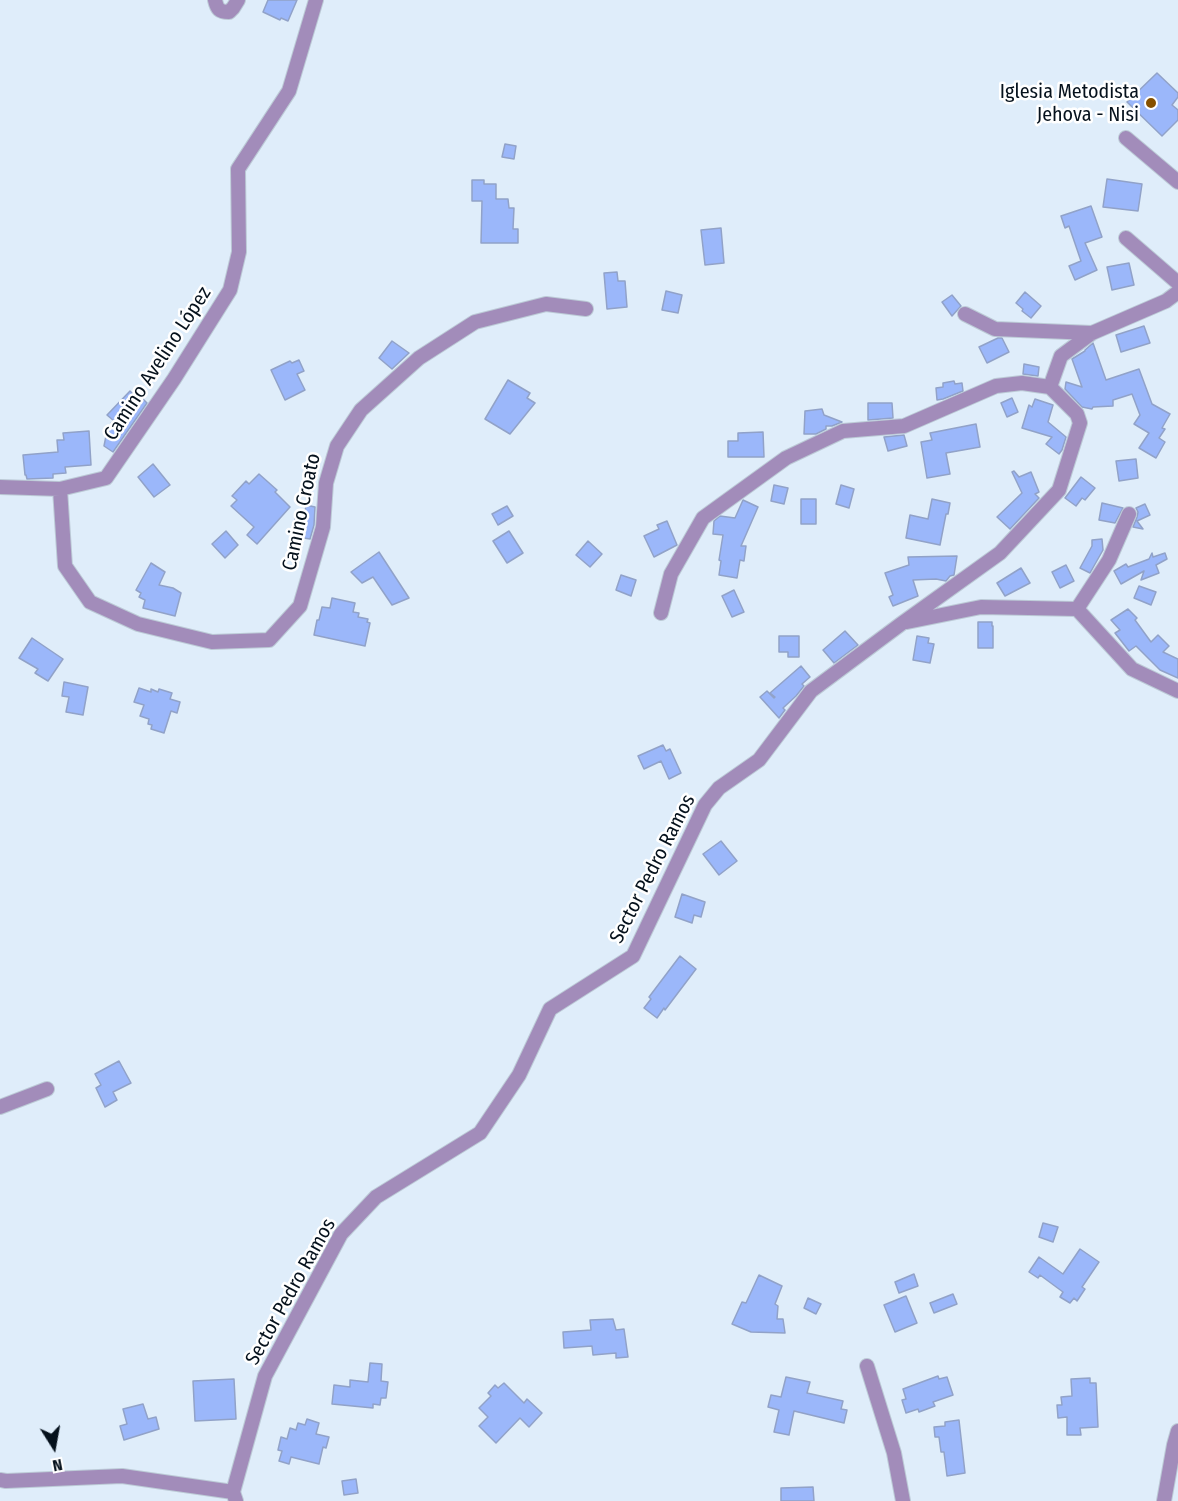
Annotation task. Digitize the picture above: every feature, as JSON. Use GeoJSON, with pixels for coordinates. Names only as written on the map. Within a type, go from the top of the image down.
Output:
{"type":"FeatureCollection","features":[{"type":"Feature","properties":{"kind":"street"},"geometry":{"type":"LineString","coordinates":[[215,0],[217,8],[222,12],[229,12],[238,0]]}},
{"type":"Feature","properties":{"kind":"street","name":"Camino Avelino López"},"geometry":{"type":"LineString","coordinates":[[0,487],[60,489],[106,477],[174,379],[230,290],[239,252],[238,169],[289,91],[316,0]]}},
{"type":"Feature","properties":{"kind":"street"},"geometry":{"type":"LineString","coordinates":[[1126,138],[1178,182]]}},
{"type":"Feature","properties":{"kind":"street"},"geometry":{"type":"LineString","coordinates":[[1125,238],[1178,283]]}},
{"type":"Feature","properties":{"kind":"street"},"geometry":{"type":"LineString","coordinates":[[661,613],[671,574],[703,518],[786,458],[843,431],[904,426],[996,386],[1022,383],[1050,387],[1061,356],[1092,333],[1166,301],[1178,292]]}},
{"type":"Feature","properties":{"kind":"street","name":"Camino Croato"},"geometry":{"type":"LineString","coordinates":[[60,489],[65,566],[90,602],[138,624],[212,642],[269,640],[300,606],[323,527],[326,483],[337,446],[361,410],[419,358],[475,322],[546,303],[586,309]]}},
{"type":"Feature","properties":{"kind":"street"},"geometry":{"type":"LineString","coordinates":[[965,314],[995,329],[1092,333]]}},
{"type":"Feature","properties":{"kind":"street","name":"Sector Pedro Ramos"},"geometry":{"type":"LineString","coordinates":[[234,1496],[265,1376],[341,1234],[376,1197],[480,1133],[519,1075],[550,1009],[633,956],[705,805],[719,788],[759,760],[811,691],[1000,553],[1059,490],[1080,423],[1077,414],[1050,387]]}},
{"type":"Feature","properties":{"kind":"street"},"geometry":{"type":"LineString","coordinates":[[1077,609],[1109,560],[1129,514]]}},
{"type":"Feature","properties":{"kind":"street"},"geometry":{"type":"LineString","coordinates":[[900,624],[981,607],[1077,609],[1132,669],[1178,691]]}},
{"type":"Feature","properties":{"kind":"street"},"geometry":{"type":"LineString","coordinates":[[0,1107],[47,1089]]}},
{"type":"Feature","properties":{"kind":"street"},"geometry":{"type":"LineString","coordinates":[[867,1366],[894,1454],[903,1501]]}},
{"type":"Feature","properties":{"kind":"street"},"geometry":{"type":"LineString","coordinates":[[1164,1501],[1178,1431]]}},
{"type":"Feature","properties":{"kind":"street"},"geometry":{"type":"LineString","coordinates":[[0,1480],[122,1476],[234,1496]]}},
{"type":"Feature","properties":{"kind":"building"},"geometry":{"type":"Polygon","coordinates":[[[268,0],[297,0],[288,21],[263,12],[268,0]]]}},
{"type":"Feature","properties":{"kind":"building","name":"Iglesia Metodista Jehova - Nisi"},"geometry":{"type":"Polygon","coordinates":[[[1157,73],[1178,93],[1172,105],[1178,110],[1178,120],[1162,136],[1127,102],[1157,73]]]}},
{"type":"Feature","properties":{"kind":"building"},"geometry":{"type":"Polygon","coordinates":[[[505,144],[516,146],[514,159],[502,157],[505,144]]]}},
{"type":"Feature","properties":{"kind":"building"},"geometry":{"type":"Polygon","coordinates":[[[1107,179],[1142,184],[1138,211],[1103,207],[1107,179]]]}},
{"type":"Feature","properties":{"kind":"building"},"geometry":{"type":"Polygon","coordinates":[[[472,180],[484,180],[484,184],[496,184],[496,199],[508,199],[509,208],[514,208],[513,229],[518,229],[518,243],[481,243],[482,201],[472,201],[472,180]]]}},
{"type":"Feature","properties":{"kind":"building"},"geometry":{"type":"Polygon","coordinates":[[[1091,206],[1102,237],[1085,243],[1097,270],[1075,280],[1069,266],[1081,261],[1069,226],[1065,228],[1061,216],[1091,206]]]}},
{"type":"Feature","properties":{"kind":"building"},"geometry":{"type":"Polygon","coordinates":[[[721,228],[724,263],[705,265],[701,230],[721,228]]]}},
{"type":"Feature","properties":{"kind":"building"},"geometry":{"type":"Polygon","coordinates":[[[1129,263],[1134,285],[1112,290],[1107,267],[1129,263]]]}},
{"type":"Feature","properties":{"kind":"building"},"geometry":{"type":"Polygon","coordinates":[[[617,272],[618,281],[625,281],[627,307],[607,309],[604,273],[617,272]]]}},
{"type":"Feature","properties":{"kind":"building"},"geometry":{"type":"Polygon","coordinates":[[[666,291],[682,295],[678,313],[662,310],[666,291]]]}},
{"type":"Feature","properties":{"kind":"building"},"geometry":{"type":"Polygon","coordinates":[[[1025,292],[1041,306],[1031,318],[1016,303],[1025,292]]]}},
{"type":"Feature","properties":{"kind":"building"},"geometry":{"type":"Polygon","coordinates":[[[952,295],[961,306],[952,316],[942,302],[952,295]]]}},
{"type":"Feature","properties":{"kind":"building"},"geometry":{"type":"Polygon","coordinates":[[[1144,326],[1150,343],[1121,352],[1116,335],[1144,326]]]}},
{"type":"Feature","properties":{"kind":"building"},"geometry":{"type":"Polygon","coordinates":[[[1002,338],[1009,352],[987,363],[979,347],[1002,338]]]}},
{"type":"Feature","properties":{"kind":"building"},"geometry":{"type":"Polygon","coordinates":[[[392,341],[409,353],[392,369],[379,358],[392,341]]]}},
{"type":"Feature","properties":{"kind":"building"},"geometry":{"type":"Polygon","coordinates":[[[1093,343],[1106,380],[1139,369],[1152,404],[1170,414],[1159,438],[1165,442],[1156,458],[1139,448],[1149,433],[1134,424],[1140,415],[1132,394],[1113,400],[1113,406],[1093,407],[1092,409],[1082,407],[1065,389],[1066,382],[1082,387],[1072,359],[1093,343]]]}},
{"type":"Feature","properties":{"kind":"building"},"geometry":{"type":"Polygon","coordinates":[[[299,360],[304,371],[297,374],[305,390],[285,400],[271,370],[290,361],[292,363],[299,360]]]}},
{"type":"Feature","properties":{"kind":"building"},"geometry":{"type":"Polygon","coordinates":[[[1024,364],[1039,367],[1038,376],[1023,374],[1024,364]]]}},
{"type":"Feature","properties":{"kind":"building"},"geometry":{"type":"Polygon","coordinates":[[[508,380],[530,393],[527,398],[535,403],[510,434],[485,419],[508,380]]]}},
{"type":"Feature","properties":{"kind":"building"},"geometry":{"type":"Polygon","coordinates":[[[954,381],[955,384],[962,383],[963,391],[937,400],[936,388],[943,387],[943,383],[954,381]]]}},
{"type":"Feature","properties":{"kind":"building"},"geometry":{"type":"Polygon","coordinates":[[[130,391],[140,401],[142,398],[147,403],[113,452],[104,446],[107,431],[114,426],[111,423],[114,421],[107,415],[130,391]]]}},
{"type":"Feature","properties":{"kind":"building"},"geometry":{"type":"Polygon","coordinates":[[[1012,398],[1018,412],[1007,417],[1001,403],[1012,398]]]}},
{"type":"Feature","properties":{"kind":"building"},"geometry":{"type":"Polygon","coordinates":[[[1035,399],[1053,405],[1048,422],[1066,437],[1059,454],[1046,444],[1052,437],[1022,428],[1029,405],[1032,407],[1035,399]]]}},
{"type":"Feature","properties":{"kind":"building"},"geometry":{"type":"Polygon","coordinates":[[[868,403],[892,403],[893,418],[868,420],[868,403]]]}},
{"type":"Feature","properties":{"kind":"building"},"geometry":{"type":"Polygon","coordinates":[[[822,409],[824,415],[842,422],[826,426],[826,429],[816,434],[804,434],[805,411],[822,409]]]}},
{"type":"Feature","properties":{"kind":"building"},"geometry":{"type":"Polygon","coordinates":[[[976,424],[980,447],[946,453],[950,474],[927,478],[921,442],[932,440],[930,433],[976,424]]]}},
{"type":"Feature","properties":{"kind":"building"},"geometry":{"type":"Polygon","coordinates":[[[89,431],[91,465],[65,467],[66,473],[53,474],[53,478],[27,479],[23,455],[58,452],[57,440],[64,440],[63,433],[89,431]]]}},
{"type":"Feature","properties":{"kind":"building"},"geometry":{"type":"Polygon","coordinates":[[[763,432],[764,457],[728,457],[728,441],[738,441],[738,433],[763,432]]]}},
{"type":"Feature","properties":{"kind":"building"},"geometry":{"type":"Polygon","coordinates":[[[904,435],[907,446],[888,451],[884,437],[904,435]]]}},
{"type":"Feature","properties":{"kind":"building"},"geometry":{"type":"Polygon","coordinates":[[[1136,459],[1138,478],[1119,481],[1116,461],[1136,459]]]}},
{"type":"Feature","properties":{"kind":"building"},"geometry":{"type":"Polygon","coordinates":[[[153,464],[170,485],[154,497],[138,477],[153,464]]]}},
{"type":"Feature","properties":{"kind":"building"},"geometry":{"type":"Polygon","coordinates":[[[1014,471],[1019,477],[1031,472],[1039,492],[1035,494],[1039,498],[1010,529],[997,517],[1022,493],[1012,472],[1014,471]]]}},
{"type":"Feature","properties":{"kind":"building"},"geometry":{"type":"Polygon","coordinates":[[[259,474],[277,490],[275,492],[290,507],[257,544],[247,535],[254,527],[231,506],[237,500],[232,496],[246,481],[249,484],[259,474]]]}},
{"type":"Feature","properties":{"kind":"building"},"geometry":{"type":"Polygon","coordinates":[[[1081,477],[1095,488],[1085,500],[1082,498],[1076,506],[1065,498],[1081,477]]]}},
{"type":"Feature","properties":{"kind":"building"},"geometry":{"type":"Polygon","coordinates":[[[774,485],[788,488],[784,504],[771,501],[774,485]]]}},
{"type":"Feature","properties":{"kind":"building"},"geometry":{"type":"Polygon","coordinates":[[[841,485],[854,489],[849,508],[836,504],[841,485]]]}},
{"type":"Feature","properties":{"kind":"building"},"geometry":{"type":"Polygon","coordinates":[[[801,499],[816,499],[816,524],[801,524],[801,499]]]}},
{"type":"Feature","properties":{"kind":"building"},"geometry":{"type":"Polygon","coordinates":[[[932,499],[950,503],[940,545],[906,538],[910,515],[928,519],[932,499]]]}},
{"type":"Feature","properties":{"kind":"building"},"geometry":{"type":"Polygon","coordinates":[[[743,500],[758,507],[741,546],[746,546],[744,561],[740,560],[737,578],[719,575],[723,535],[713,534],[714,521],[720,516],[735,518],[743,500]]]}},
{"type":"Feature","properties":{"kind":"building"},"geometry":{"type":"Polygon","coordinates":[[[1102,503],[1123,508],[1115,523],[1099,520],[1102,503]]]}},
{"type":"Feature","properties":{"kind":"building"},"geometry":{"type":"Polygon","coordinates":[[[1145,504],[1150,515],[1137,521],[1143,529],[1133,527],[1138,512],[1136,508],[1145,504]]]}},
{"type":"Feature","properties":{"kind":"building"},"geometry":{"type":"Polygon","coordinates":[[[306,505],[315,507],[310,539],[298,537],[299,534],[293,533],[296,512],[304,519],[306,505]]]}},
{"type":"Feature","properties":{"kind":"building"},"geometry":{"type":"Polygon","coordinates":[[[507,506],[513,516],[498,525],[492,514],[507,506]]]}},
{"type":"Feature","properties":{"kind":"building"},"geometry":{"type":"Polygon","coordinates":[[[667,521],[677,545],[654,557],[644,536],[659,529],[657,525],[667,521]]]}},
{"type":"Feature","properties":{"kind":"building"},"geometry":{"type":"Polygon","coordinates":[[[226,531],[238,545],[225,558],[212,544],[226,531]]]}},
{"type":"Feature","properties":{"kind":"building"},"geometry":{"type":"Polygon","coordinates":[[[509,531],[523,553],[507,563],[493,541],[509,531]]]}},
{"type":"Feature","properties":{"kind":"building"},"geometry":{"type":"Polygon","coordinates":[[[1102,539],[1103,550],[1090,573],[1080,568],[1092,546],[1092,540],[1102,539]]]}},
{"type":"Feature","properties":{"kind":"building"},"geometry":{"type":"Polygon","coordinates":[[[588,541],[602,554],[590,567],[576,555],[588,541]]]}},
{"type":"Feature","properties":{"kind":"building"},"geometry":{"type":"Polygon","coordinates":[[[379,552],[409,598],[392,605],[373,577],[362,583],[351,572],[379,552]]]}},
{"type":"Feature","properties":{"kind":"building"},"geometry":{"type":"Polygon","coordinates":[[[1152,553],[1153,557],[1165,553],[1167,559],[1156,565],[1159,573],[1141,580],[1144,571],[1121,584],[1114,571],[1126,564],[1128,567],[1149,559],[1152,553]]]}},
{"type":"Feature","properties":{"kind":"building"},"geometry":{"type":"Polygon","coordinates":[[[957,556],[954,575],[946,581],[913,580],[918,596],[893,606],[889,597],[893,595],[885,573],[909,565],[908,557],[957,556]]]}},
{"type":"Feature","properties":{"kind":"building"},"geometry":{"type":"Polygon","coordinates":[[[151,563],[165,572],[159,585],[173,588],[181,593],[175,616],[143,608],[145,600],[139,597],[141,593],[136,590],[151,563]]]}},
{"type":"Feature","properties":{"kind":"building"},"geometry":{"type":"Polygon","coordinates":[[[1066,565],[1074,581],[1060,588],[1052,572],[1066,565]]]}},
{"type":"Feature","properties":{"kind":"building"},"geometry":{"type":"Polygon","coordinates":[[[1021,568],[1030,583],[1005,596],[997,583],[1021,568]]]}},
{"type":"Feature","properties":{"kind":"building"},"geometry":{"type":"Polygon","coordinates":[[[621,575],[636,580],[631,596],[616,590],[621,575]]]}},
{"type":"Feature","properties":{"kind":"building"},"geometry":{"type":"Polygon","coordinates":[[[1139,586],[1156,592],[1151,605],[1134,598],[1139,586]]]}},
{"type":"Feature","properties":{"kind":"building"},"geometry":{"type":"Polygon","coordinates":[[[734,590],[744,612],[732,617],[722,596],[734,590]]]}},
{"type":"Feature","properties":{"kind":"building"},"geometry":{"type":"Polygon","coordinates":[[[332,598],[355,603],[353,612],[359,613],[358,617],[368,619],[367,622],[370,623],[365,646],[314,635],[322,607],[330,608],[332,598]]]}},
{"type":"Feature","properties":{"kind":"building"},"geometry":{"type":"Polygon","coordinates":[[[1128,609],[1137,618],[1135,620],[1151,642],[1158,635],[1169,646],[1163,652],[1178,659],[1178,678],[1160,670],[1136,646],[1129,651],[1115,633],[1120,630],[1111,620],[1128,609]]]}},
{"type":"Feature","properties":{"kind":"building"},"geometry":{"type":"Polygon","coordinates":[[[978,622],[992,622],[993,648],[978,648],[978,622]]]}},
{"type":"Feature","properties":{"kind":"building"},"geometry":{"type":"Polygon","coordinates":[[[845,631],[858,645],[834,663],[823,650],[845,631]]]}},
{"type":"Feature","properties":{"kind":"building"},"geometry":{"type":"Polygon","coordinates":[[[779,636],[799,636],[799,657],[788,657],[788,652],[779,652],[779,636]]]}},
{"type":"Feature","properties":{"kind":"building"},"geometry":{"type":"Polygon","coordinates":[[[917,636],[929,638],[928,643],[934,644],[930,663],[913,660],[917,636]]]}},
{"type":"Feature","properties":{"kind":"building"},"geometry":{"type":"Polygon","coordinates":[[[32,638],[63,659],[48,681],[35,673],[38,669],[19,658],[32,638]]]}},
{"type":"Feature","properties":{"kind":"building"},"geometry":{"type":"Polygon","coordinates":[[[801,666],[810,677],[802,684],[804,686],[796,696],[783,708],[785,710],[779,718],[760,697],[767,691],[774,698],[770,693],[801,666]]]}},
{"type":"Feature","properties":{"kind":"building"},"geometry":{"type":"Polygon","coordinates":[[[64,682],[88,687],[83,715],[66,712],[69,697],[62,696],[64,682]]]}},
{"type":"Feature","properties":{"kind":"building"},"geometry":{"type":"Polygon","coordinates":[[[139,688],[151,692],[151,689],[158,692],[159,689],[172,693],[170,699],[180,702],[177,713],[171,711],[164,733],[151,729],[152,725],[148,724],[149,719],[140,716],[144,705],[134,702],[139,688]]]}},
{"type":"Feature","properties":{"kind":"building"},"geometry":{"type":"Polygon","coordinates":[[[663,745],[666,751],[670,749],[681,773],[669,779],[661,761],[644,769],[638,756],[663,745]]]}},
{"type":"Feature","properties":{"kind":"building"},"geometry":{"type":"Polygon","coordinates":[[[721,841],[737,861],[719,875],[703,854],[721,841]]]}},
{"type":"Feature","properties":{"kind":"building"},"geometry":{"type":"Polygon","coordinates":[[[682,894],[705,902],[701,917],[694,915],[692,923],[675,917],[682,894]]]}},
{"type":"Feature","properties":{"kind":"building"},"geometry":{"type":"Polygon","coordinates":[[[680,956],[696,969],[657,1018],[644,1008],[651,999],[649,997],[680,956]]]}},
{"type":"Feature","properties":{"kind":"building"},"geometry":{"type":"Polygon","coordinates":[[[119,1061],[131,1083],[113,1092],[117,1100],[105,1107],[96,1088],[101,1085],[95,1074],[119,1061]]]}},
{"type":"Feature","properties":{"kind":"building"},"geometry":{"type":"Polygon","coordinates":[[[1043,1223],[1058,1227],[1053,1242],[1039,1237],[1043,1223]]]}},
{"type":"Feature","properties":{"kind":"building"},"geometry":{"type":"Polygon","coordinates":[[[1080,1249],[1099,1262],[1082,1287],[1085,1289],[1077,1301],[1074,1298],[1070,1303],[1060,1297],[1063,1292],[1040,1275],[1038,1278],[1029,1272],[1039,1257],[1063,1274],[1080,1249]]]}},
{"type":"Feature","properties":{"kind":"building"},"geometry":{"type":"Polygon","coordinates":[[[914,1274],[918,1286],[899,1293],[895,1282],[914,1274]]]}},
{"type":"Feature","properties":{"kind":"building"},"geometry":{"type":"Polygon","coordinates":[[[759,1275],[782,1286],[775,1304],[778,1306],[777,1319],[783,1319],[785,1333],[751,1332],[732,1324],[742,1302],[746,1303],[759,1275]]]}},
{"type":"Feature","properties":{"kind":"building"},"geometry":{"type":"Polygon","coordinates":[[[953,1294],[957,1304],[934,1313],[930,1303],[953,1294]]]}},
{"type":"Feature","properties":{"kind":"building"},"geometry":{"type":"Polygon","coordinates":[[[906,1296],[917,1323],[895,1332],[884,1305],[906,1296]]]}},
{"type":"Feature","properties":{"kind":"building"},"geometry":{"type":"Polygon","coordinates":[[[808,1298],[821,1304],[816,1314],[804,1308],[808,1298]]]}},
{"type":"Feature","properties":{"kind":"building"},"geometry":{"type":"Polygon","coordinates":[[[613,1319],[616,1330],[624,1329],[628,1357],[616,1358],[616,1353],[593,1355],[592,1346],[564,1348],[563,1332],[591,1330],[590,1320],[613,1319]]]}},
{"type":"Feature","properties":{"kind":"building"},"geometry":{"type":"Polygon","coordinates":[[[370,1363],[382,1364],[381,1381],[388,1382],[386,1398],[381,1398],[380,1405],[373,1404],[373,1408],[332,1404],[334,1385],[350,1387],[350,1380],[368,1382],[370,1363]]]}},
{"type":"Feature","properties":{"kind":"building"},"geometry":{"type":"Polygon","coordinates":[[[938,1376],[939,1379],[947,1377],[953,1395],[933,1402],[935,1406],[919,1412],[918,1409],[906,1413],[902,1400],[906,1399],[903,1389],[938,1376]]]}},
{"type":"Feature","properties":{"kind":"building"},"geometry":{"type":"Polygon","coordinates":[[[786,1377],[810,1382],[807,1393],[843,1401],[841,1409],[847,1410],[844,1423],[794,1411],[789,1435],[774,1432],[779,1410],[768,1407],[771,1395],[781,1397],[786,1377]]]}},
{"type":"Feature","properties":{"kind":"building"},"geometry":{"type":"Polygon","coordinates":[[[1090,1378],[1090,1383],[1096,1383],[1098,1427],[1080,1428],[1081,1435],[1067,1435],[1067,1417],[1058,1418],[1057,1405],[1062,1405],[1061,1397],[1072,1396],[1071,1379],[1090,1378]]]}},
{"type":"Feature","properties":{"kind":"building"},"geometry":{"type":"Polygon","coordinates":[[[234,1379],[236,1419],[195,1421],[193,1381],[234,1379]]]}},
{"type":"Feature","properties":{"kind":"building"},"geometry":{"type":"Polygon","coordinates":[[[504,1383],[524,1403],[527,1399],[542,1413],[529,1427],[520,1418],[496,1443],[479,1426],[488,1417],[479,1408],[491,1396],[488,1393],[495,1385],[498,1388],[504,1383]]]}},
{"type":"Feature","properties":{"kind":"building"},"geometry":{"type":"Polygon","coordinates":[[[143,1404],[148,1419],[156,1417],[159,1429],[124,1440],[120,1426],[127,1424],[123,1409],[143,1404]]]}},
{"type":"Feature","properties":{"kind":"building"},"geometry":{"type":"Polygon","coordinates":[[[307,1419],[319,1423],[316,1434],[329,1437],[326,1448],[323,1447],[319,1464],[291,1457],[289,1464],[279,1461],[282,1451],[278,1450],[281,1437],[287,1439],[290,1428],[296,1430],[298,1423],[305,1425],[307,1419]]]}},
{"type":"Feature","properties":{"kind":"building"},"geometry":{"type":"Polygon","coordinates":[[[959,1420],[965,1473],[947,1476],[944,1452],[941,1452],[939,1437],[935,1437],[934,1427],[945,1426],[945,1422],[959,1420]]]}},
{"type":"Feature","properties":{"kind":"building"},"geometry":{"type":"Polygon","coordinates":[[[356,1479],[358,1493],[344,1495],[342,1481],[356,1479]]]}},
{"type":"Feature","properties":{"kind":"building"},"geometry":{"type":"Polygon","coordinates":[[[813,1487],[814,1501],[781,1501],[781,1488],[813,1487]]]}},
{"type":"Feature","properties":{"kind":"place","name":"Iglesia Metodista Jehova - Nisi"},"geometry":{"type":"Point","coordinates":[1151,103]}}]}
